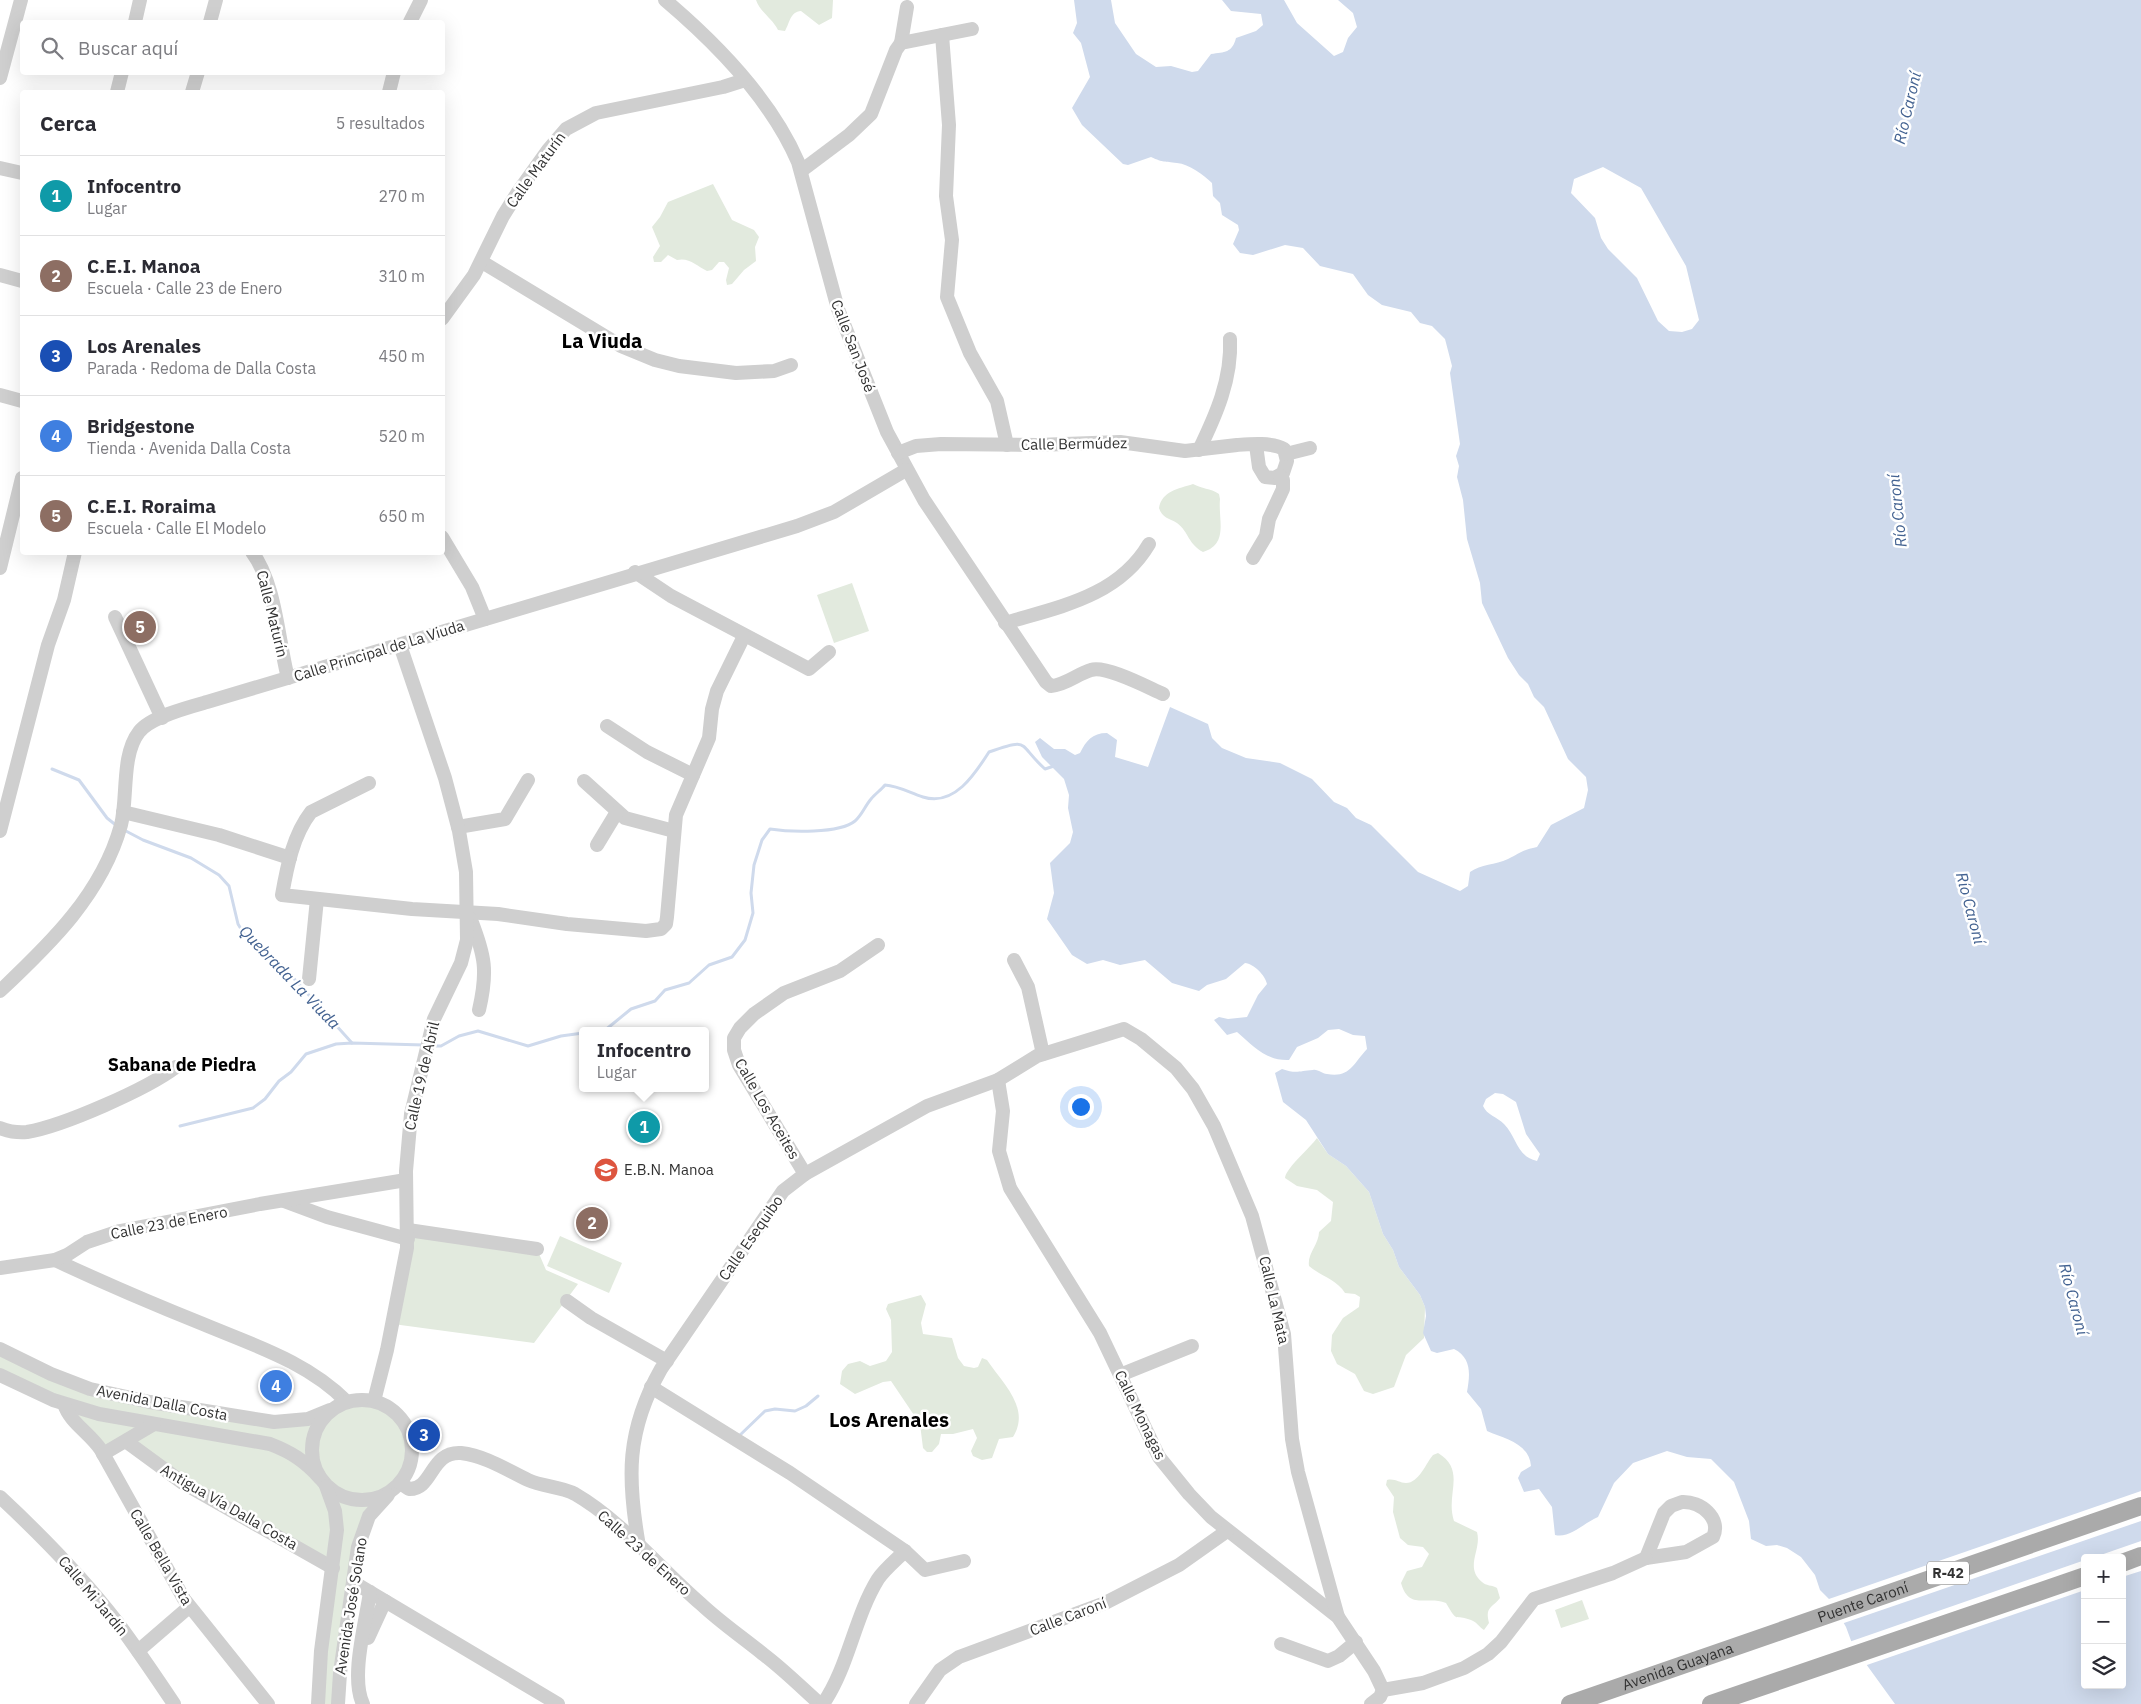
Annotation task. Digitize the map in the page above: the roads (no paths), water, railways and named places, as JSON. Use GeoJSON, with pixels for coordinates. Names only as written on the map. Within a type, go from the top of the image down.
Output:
{"type":"FeatureCollection","features":[{"type":"Feature","properties":{"kind":"main road","name":"Puente Caroní"},"geometry":{"type":"LineString","coordinates":[[1756,1639],[2141,1506]]}},
{"type":"Feature","properties":{"kind":"main road"},"geometry":{"type":"LineString","coordinates":[[2126,1562],[2141,1556]]}},
{"type":"Feature","properties":{"kind":"main road"},"geometry":{"type":"LineString","coordinates":[[1711,1704],[2081,1577]]}},
{"type":"Feature","properties":{"kind":"main road","name":"Avenida Guayana"},"geometry":{"type":"LineString","coordinates":[[1570,1704],[1756,1639]]}},
{"type":"Feature","properties":{"kind":"street"},"geometry":{"type":"LineString","coordinates":[[0,78],[21,0]]}},
{"type":"Feature","properties":{"kind":"street"},"geometry":{"type":"LineString","coordinates":[[135,20],[140,0]]}},
{"type":"Feature","properties":{"kind":"street"},"geometry":{"type":"LineString","coordinates":[[211,20],[216,0]]}},
{"type":"Feature","properties":{"kind":"street"},"geometry":{"type":"LineString","coordinates":[[411,20],[420,0]]}},
{"type":"Feature","properties":{"kind":"street","name":"Calle San José"},"geometry":{"type":"LineString","coordinates":[[665,0],[705,37],[745,80],[773,116],[795,154],[838,309],[878,412],[906,470],[1005,623],[1046,682],[1052,686],[1059,685],[1088,671],[1100,669],[1163,694]]}},
{"type":"Feature","properties":{"kind":"street"},"geometry":{"type":"LineString","coordinates":[[801,171],[849,135],[871,114],[896,50],[901,43],[907,7]]}},
{"type":"Feature","properties":{"kind":"street"},"geometry":{"type":"LineString","coordinates":[[901,43],[972,29]]}},
{"type":"Feature","properties":{"kind":"street"},"geometry":{"type":"LineString","coordinates":[[888,74],[904,54],[937,36]]}},
{"type":"Feature","properties":{"kind":"street"},"geometry":{"type":"LineString","coordinates":[[937,36],[949,125],[946,196],[952,240],[947,297],[970,353],[997,401],[1007,444]]}},
{"type":"Feature","properties":{"kind":"street"},"geometry":{"type":"LineString","coordinates":[[118,90],[121,75]]}},
{"type":"Feature","properties":{"kind":"street"},"geometry":{"type":"LineString","coordinates":[[193,90],[197,75]]}},
{"type":"Feature","properties":{"kind":"street"},"geometry":{"type":"LineString","coordinates":[[390,90],[393,75]]}},
{"type":"Feature","properties":{"kind":"street","name":"Calle Maturín"},"geometry":{"type":"LineString","coordinates":[[445,315],[482,262],[503,216],[538,163],[566,129],[596,113],[745,80]]}},
{"type":"Feature","properties":{"kind":"street"},"geometry":{"type":"LineString","coordinates":[[0,168],[20,173]]}},
{"type":"Feature","properties":{"kind":"street"},"geometry":{"type":"LineString","coordinates":[[482,262],[621,346],[655,360],[678,366],[736,373],[774,371],[791,365]]}},
{"type":"Feature","properties":{"kind":"street"},"geometry":{"type":"LineString","coordinates":[[0,275],[20,280]]}},
{"type":"Feature","properties":{"kind":"street"},"geometry":{"type":"LineString","coordinates":[[1199,450],[1224,388],[1230,363],[1230,340]]}},
{"type":"Feature","properties":{"kind":"street"},"geometry":{"type":"LineString","coordinates":[[0,395],[20,400]]}},
{"type":"Feature","properties":{"kind":"street","name":"Calle Bermúdez"},"geometry":{"type":"LineString","coordinates":[[898,453],[925,444],[1120,442],[1176,451],[1236,445],[1256,445],[1283,451],[1310,448]]}},
{"type":"Feature","properties":{"kind":"street"},"geometry":{"type":"LineString","coordinates":[[1256,445],[1262,473],[1269,479],[1280,476],[1287,468],[1283,451]]}},
{"type":"Feature","properties":{"kind":"street","name":"Calle Principal de La Viuda"},"geometry":{"type":"LineString","coordinates":[[0,991],[73,916],[101,874],[115,842],[122,817],[127,772],[134,739],[140,730],[184,709],[821,517],[906,470]]}},
{"type":"Feature","properties":{"kind":"street"},"geometry":{"type":"LineString","coordinates":[[1254,558],[1266,536],[1269,519],[1283,490],[1283,480],[1280,476]]}},
{"type":"Feature","properties":{"kind":"street"},"geometry":{"type":"LineString","coordinates":[[0,568],[20,486]]}},
{"type":"Feature","properties":{"kind":"street"},"geometry":{"type":"LineString","coordinates":[[445,541],[472,587],[485,619]]}},
{"type":"Feature","properties":{"kind":"street"},"geometry":{"type":"LineString","coordinates":[[1005,623],[1061,608],[1091,595],[1130,570],[1149,544]]}},
{"type":"Feature","properties":{"kind":"street"},"geometry":{"type":"LineString","coordinates":[[0,831],[48,645],[64,600],[74,555]]}},
{"type":"Feature","properties":{"kind":"street","name":"Calle Maturín"},"geometry":{"type":"LineString","coordinates":[[255,555],[258,559],[268,589],[288,678]]}},
{"type":"Feature","properties":{"kind":"street"},"geometry":{"type":"LineString","coordinates":[[635,572],[671,596],[809,669],[829,652]]}},
{"type":"Feature","properties":{"kind":"street"},"geometry":{"type":"LineString","coordinates":[[115,617],[162,718]]}},
{"type":"Feature","properties":{"kind":"street"},"geometry":{"type":"LineString","coordinates":[[369,784],[311,812],[300,830],[290,858],[282,895],[646,931],[661,929],[666,924],[674,832],[680,803],[709,738],[716,691],[744,636]]}},
{"type":"Feature","properties":{"kind":"street","name":"Calle 19 de Abril"},"geometry":{"type":"LineString","coordinates":[[374,1401],[387,1350],[408,1234],[406,1180],[411,1114],[434,1019],[466,952],[468,912],[466,872],[458,827],[442,771],[400,645]]}},
{"type":"Feature","properties":{"kind":"street"},"geometry":{"type":"LineString","coordinates":[[607,726],[647,752],[693,775]]}},
{"type":"Feature","properties":{"kind":"street"},"geometry":{"type":"LineString","coordinates":[[458,827],[505,819],[528,780]]}},
{"type":"Feature","properties":{"kind":"street"},"geometry":{"type":"LineString","coordinates":[[584,781],[617,812],[634,822],[674,832]]}},
{"type":"Feature","properties":{"kind":"street"},"geometry":{"type":"LineString","coordinates":[[597,845],[617,812]]}},
{"type":"Feature","properties":{"kind":"street"},"geometry":{"type":"LineString","coordinates":[[122,817],[219,835],[290,858]]}},
{"type":"Feature","properties":{"kind":"street"},"geometry":{"type":"LineString","coordinates":[[309,979],[317,899]]}},
{"type":"Feature","properties":{"kind":"street"},"geometry":{"type":"LineString","coordinates":[[468,912],[486,969],[479,1010]]}},
{"type":"Feature","properties":{"kind":"street","name":"Calle Los Aceites"},"geometry":{"type":"LineString","coordinates":[[805,1174],[739,1065],[734,1050],[734,1038],[747,1021],[770,1002],[796,988],[840,971],[878,945]]}},
{"type":"Feature","properties":{"kind":"street"},"geometry":{"type":"LineString","coordinates":[[1014,960],[1028,987],[1043,1054]]}},
{"type":"Feature","properties":{"kind":"street","name":"Calle Esequibo"},"geometry":{"type":"LineString","coordinates":[[639,1546],[633,1506],[632,1447],[641,1411],[651,1387],[667,1361],[783,1191],[805,1174],[927,1106],[998,1080],[1043,1054],[1076,1046],[1119,1029]]}},
{"type":"Feature","properties":{"kind":"street","name":"Calle La Mata"},"geometry":{"type":"LineString","coordinates":[[1119,1029],[1129,1030],[1141,1038],[1176,1068],[1193,1089],[1214,1126],[1252,1216],[1284,1334],[1293,1444],[1298,1472],[1338,1617]]}},
{"type":"Feature","properties":{"kind":"street"},"geometry":{"type":"LineString","coordinates":[[0,1128],[25,1132],[48,1126],[150,1084],[176,1067]]}},
{"type":"Feature","properties":{"kind":"street","name":"Calle Monagas"},"geometry":{"type":"LineString","coordinates":[[998,1080],[1003,1111],[999,1151],[1010,1188],[1091,1317],[1165,1465],[1188,1494],[1227,1531],[1338,1617],[1379,1680],[1382,1690]]}},
{"type":"Feature","properties":{"kind":"street","name":"Calle 23 de Enero"},"geometry":{"type":"LineString","coordinates":[[0,1268],[55,1260],[67,1256],[87,1242],[120,1230],[406,1180]]}},
{"type":"Feature","properties":{"kind":"street"},"geometry":{"type":"LineString","coordinates":[[283,1200],[327,1217],[408,1234],[537,1249]]}},
{"type":"Feature","properties":{"kind":"street"},"geometry":{"type":"LineString","coordinates":[[55,1260],[313,1373],[331,1386],[346,1402]]}},
{"type":"Feature","properties":{"kind":"street"},"geometry":{"type":"LineString","coordinates":[[567,1301],[591,1318],[667,1361]]}},
{"type":"Feature","properties":{"kind":"street"},"geometry":{"type":"LineString","coordinates":[[1120,1375],[1192,1346]]}},
{"type":"Feature","properties":{"kind":"street","name":"Avenida Dalla Costa"},"geometry":{"type":"LineString","coordinates":[[0,1349],[82,1386],[141,1401],[274,1422],[308,1419],[330,1410]]}},
{"type":"Feature","properties":{"kind":"street","name":"Avenida Dalla Costa"},"geometry":{"type":"LineString","coordinates":[[0,1375],[64,1404],[99,1414],[270,1444],[293,1453],[304,1461],[323,1481]]}},
{"type":"Feature","properties":{"kind":"street"},"geometry":{"type":"LineString","coordinates":[[651,1387],[790,1473],[905,1551],[925,1570],[964,1561]]}},
{"type":"Feature","properties":{"kind":"street"},"geometry":{"type":"LineString","coordinates":[[374,1401],[391,1409],[408,1430],[412,1458],[397,1486],[377,1498],[359,1500],[341,1496],[323,1481],[313,1460],[312,1442],[318,1424],[330,1410],[346,1402],[374,1401]]}},
{"type":"Feature","properties":{"kind":"street","name":"Calle Bella Vista"},"geometry":{"type":"LineString","coordinates":[[64,1404],[69,1416],[94,1439],[189,1607],[268,1704]]}},
{"type":"Feature","properties":{"kind":"street"},"geometry":{"type":"LineString","coordinates":[[103,1454],[127,1442],[154,1424]]}},
{"type":"Feature","properties":{"kind":"street","name":"Antigua Vía Dalla Costa"},"geometry":{"type":"LineString","coordinates":[[127,1442],[146,1458],[183,1483],[333,1568]]}},
{"type":"Feature","properties":{"kind":"street","name":"Calle 23 de Enero"},"geometry":{"type":"LineString","coordinates":[[397,1486],[409,1489],[418,1488],[426,1480],[439,1460],[449,1455],[463,1454],[484,1459],[531,1482],[560,1488],[576,1495],[618,1526],[701,1604],[765,1655],[821,1704]]}},
{"type":"Feature","properties":{"kind":"street","name":"Avenida José Solano"},"geometry":{"type":"LineString","coordinates":[[318,1704],[321,1652],[333,1568],[337,1522],[323,1481]]}},
{"type":"Feature","properties":{"kind":"street","name":"Avenida José Solano"},"geometry":{"type":"LineString","coordinates":[[338,1704],[340,1673],[358,1547],[365,1524],[374,1510],[397,1486]]}},
{"type":"Feature","properties":{"kind":"street","name":"Calle Mi Jardín"},"geometry":{"type":"LineString","coordinates":[[0,1497],[38,1532],[82,1579],[138,1651],[174,1704]]}},
{"type":"Feature","properties":{"kind":"street"},"geometry":{"type":"LineString","coordinates":[[1371,1704],[1380,1697],[1382,1690],[1423,1682],[1468,1666],[1501,1642],[1534,1599],[1613,1573],[1646,1558],[1686,1552],[1709,1541],[1715,1534],[1711,1516],[1694,1503],[1682,1502],[1671,1506],[1664,1513],[1646,1558]]}},
{"type":"Feature","properties":{"kind":"street","name":"Calle Caroní"},"geometry":{"type":"LineString","coordinates":[[916,1704],[940,1670],[959,1657],[1104,1603],[1185,1561],[1227,1531]]}},
{"type":"Feature","properties":{"kind":"street"},"geometry":{"type":"LineString","coordinates":[[821,1704],[845,1661],[875,1585],[884,1571],[905,1551]]}},
{"type":"Feature","properties":{"kind":"street"},"geometry":{"type":"LineString","coordinates":[[353,1582],[558,1704]]}},
{"type":"Feature","properties":{"kind":"street"},"geometry":{"type":"LineString","coordinates":[[363,1704],[358,1684],[370,1592]]}},
{"type":"Feature","properties":{"kind":"street"},"geometry":{"type":"LineString","coordinates":[[362,1652],[385,1601]]}},
{"type":"Feature","properties":{"kind":"street"},"geometry":{"type":"LineString","coordinates":[[138,1651],[189,1607]]}},
{"type":"Feature","properties":{"kind":"street"},"geometry":{"type":"LineString","coordinates":[[1281,1644],[1328,1661],[1339,1656],[1356,1642]]}},
{"type":"Feature","properties":{"kind":"water","name":"Río Caroní"},"geometry":{"type":"Polygon","coordinates":[[[1074,0],[1111,0],[1115,23],[1136,54],[1156,67],[1171,66],[1192,72],[1198,71],[1211,54],[1227,51],[1232,47],[1236,38],[1256,31],[1263,25],[1261,14],[1231,11],[1222,0],[1284,0],[1297,23],[1334,56],[1343,52],[1348,38],[1357,27],[1353,13],[1338,0],[2141,0],[2141,1704],[1895,1704],[1853,1646],[1846,1627],[1831,1601],[1820,1590],[1815,1575],[1801,1557],[1787,1548],[1777,1545],[1766,1546],[1751,1539],[1749,1521],[1734,1482],[1711,1459],[1687,1457],[1667,1451],[1633,1463],[1614,1483],[1598,1517],[1566,1535],[1555,1535],[1552,1507],[1539,1489],[1524,1492],[1518,1478],[1521,1472],[1531,1466],[1526,1452],[1515,1443],[1487,1431],[1481,1409],[1467,1392],[1469,1373],[1464,1357],[1454,1349],[1437,1353],[1431,1351],[1423,1333],[1426,1316],[1425,1307],[1420,1295],[1399,1267],[1393,1250],[1383,1234],[1369,1192],[1346,1166],[1328,1154],[1306,1120],[1283,1102],[1275,1073],[1282,1069],[1294,1072],[1315,1070],[1335,1075],[1346,1072],[1367,1049],[1365,1036],[1353,1035],[1339,1029],[1328,1030],[1318,1038],[1297,1047],[1289,1060],[1273,1058],[1260,1052],[1237,1032],[1227,1035],[1214,1020],[1219,1017],[1228,1019],[1247,1017],[1258,995],[1267,984],[1262,974],[1252,965],[1245,963],[1226,979],[1207,985],[1199,991],[1172,983],[1145,960],[1120,965],[1103,960],[1087,964],[1072,955],[1047,919],[1054,893],[1050,863],[1070,843],[1073,832],[1068,808],[1069,795],[1064,779],[1042,757],[1035,742],[1040,738],[1054,749],[1065,749],[1075,755],[1080,753],[1087,741],[1093,736],[1107,733],[1117,740],[1115,757],[1148,767],[1170,707],[1208,724],[1212,738],[1222,748],[1246,758],[1280,763],[1312,779],[1334,802],[1347,808],[1356,818],[1371,825],[1418,872],[1460,891],[1468,886],[1470,872],[1474,869],[1503,861],[1537,847],[1551,825],[1584,808],[1588,790],[1586,777],[1568,759],[1544,707],[1534,697],[1528,684],[1519,675],[1508,658],[1482,603],[1480,583],[1467,539],[1463,500],[1457,477],[1459,466],[1456,456],[1460,444],[1450,373],[1452,366],[1445,339],[1432,326],[1420,323],[1411,312],[1382,305],[1368,295],[1353,274],[1320,266],[1303,248],[1285,245],[1253,255],[1240,253],[1233,244],[1239,230],[1238,225],[1222,215],[1220,203],[1213,196],[1212,183],[1201,173],[1182,164],[1151,157],[1128,165],[1123,164],[1082,125],[1072,108],[1090,77],[1081,43],[1073,33],[1077,23],[1074,0]],[[1603,167],[1574,179],[1571,193],[1595,218],[1601,238],[1608,249],[1637,278],[1658,321],[1669,331],[1682,332],[1692,329],[1699,320],[1686,266],[1641,188],[1603,167]],[[1495,1093],[1486,1099],[1483,1106],[1490,1114],[1504,1124],[1521,1151],[1530,1159],[1537,1161],[1540,1154],[1526,1134],[1516,1102],[1503,1094],[1495,1093]]]}},
{"type":"Feature","properties":{"kind":"waterway","name":"Quebrada La Viuda"},"geometry":{"type":"LineString","coordinates":[[609,1027],[631,1009],[655,1001],[665,990],[689,983],[709,965],[732,957],[745,940],[753,913],[751,893],[754,865],[762,840],[770,829],[814,831],[848,825],[857,819],[871,799],[885,785],[900,788],[923,797],[934,799],[944,797],[954,793],[970,779],[989,752],[1012,745],[1018,744],[1022,746],[1045,769],[1054,766]]}},
{"type":"Feature","properties":{"kind":"waterway","name":"Quebrada La Viuda"},"geometry":{"type":"LineString","coordinates":[[52,769],[79,780],[107,818],[117,826]]}},
{"type":"Feature","properties":{"kind":"waterway","name":"Quebrada La Viuda"},"geometry":{"type":"LineString","coordinates":[[124,830],[143,840],[191,858],[219,875],[229,886],[238,924],[244,934],[279,962],[352,1043]]}},
{"type":"Feature","properties":{"kind":"waterway","name":"Quebrada La Viuda"},"geometry":{"type":"LineString","coordinates":[[431,1046],[441,1046],[459,1036],[478,1031],[528,1046],[561,1036],[579,1034]]}},
{"type":"Feature","properties":{"kind":"waterway","name":"Quebrada La Viuda"},"geometry":{"type":"LineString","coordinates":[[180,1126],[253,1108],[265,1099],[279,1081],[291,1072],[306,1054],[336,1044],[424,1045]]}},
{"type":"Feature","properties":{"kind":"waterway"},"geometry":{"type":"LineString","coordinates":[[739,1436],[765,1411],[775,1409],[795,1411],[806,1406],[818,1396]]}},
{"type":"Feature","properties":{"kind":"place","name":"C.E.I. Roraima"},"geometry":{"type":"Point","coordinates":[140,627]}},
{"type":"Feature","properties":{"kind":"place","name":"Infocentro"},"geometry":{"type":"Point","coordinates":[644,1127]}},
{"type":"Feature","properties":{"kind":"place","name":"E.B.N. Manoa"},"geometry":{"type":"Point","coordinates":[606,1170]}},
{"type":"Feature","properties":{"kind":"place","name":"C.E.I. Manoa"},"geometry":{"type":"Point","coordinates":[592,1223]}},
{"type":"Feature","properties":{"kind":"place","name":"Bridgestone"},"geometry":{"type":"Point","coordinates":[276,1386]}},
{"type":"Feature","properties":{"kind":"place","name":"Los Arenales"},"geometry":{"type":"Point","coordinates":[424,1435]}},
{"type":"Feature","properties":{"kind":"district","name":"La Viuda"},"geometry":{"type":"Point","coordinates":[602,341]}},
{"type":"Feature","properties":{"kind":"district","name":"Sabana de Piedra"},"geometry":{"type":"Point","coordinates":[182,1065]}},
{"type":"Feature","properties":{"kind":"district","name":"Los Arenales"},"geometry":{"type":"Point","coordinates":[889,1420]}}]}
